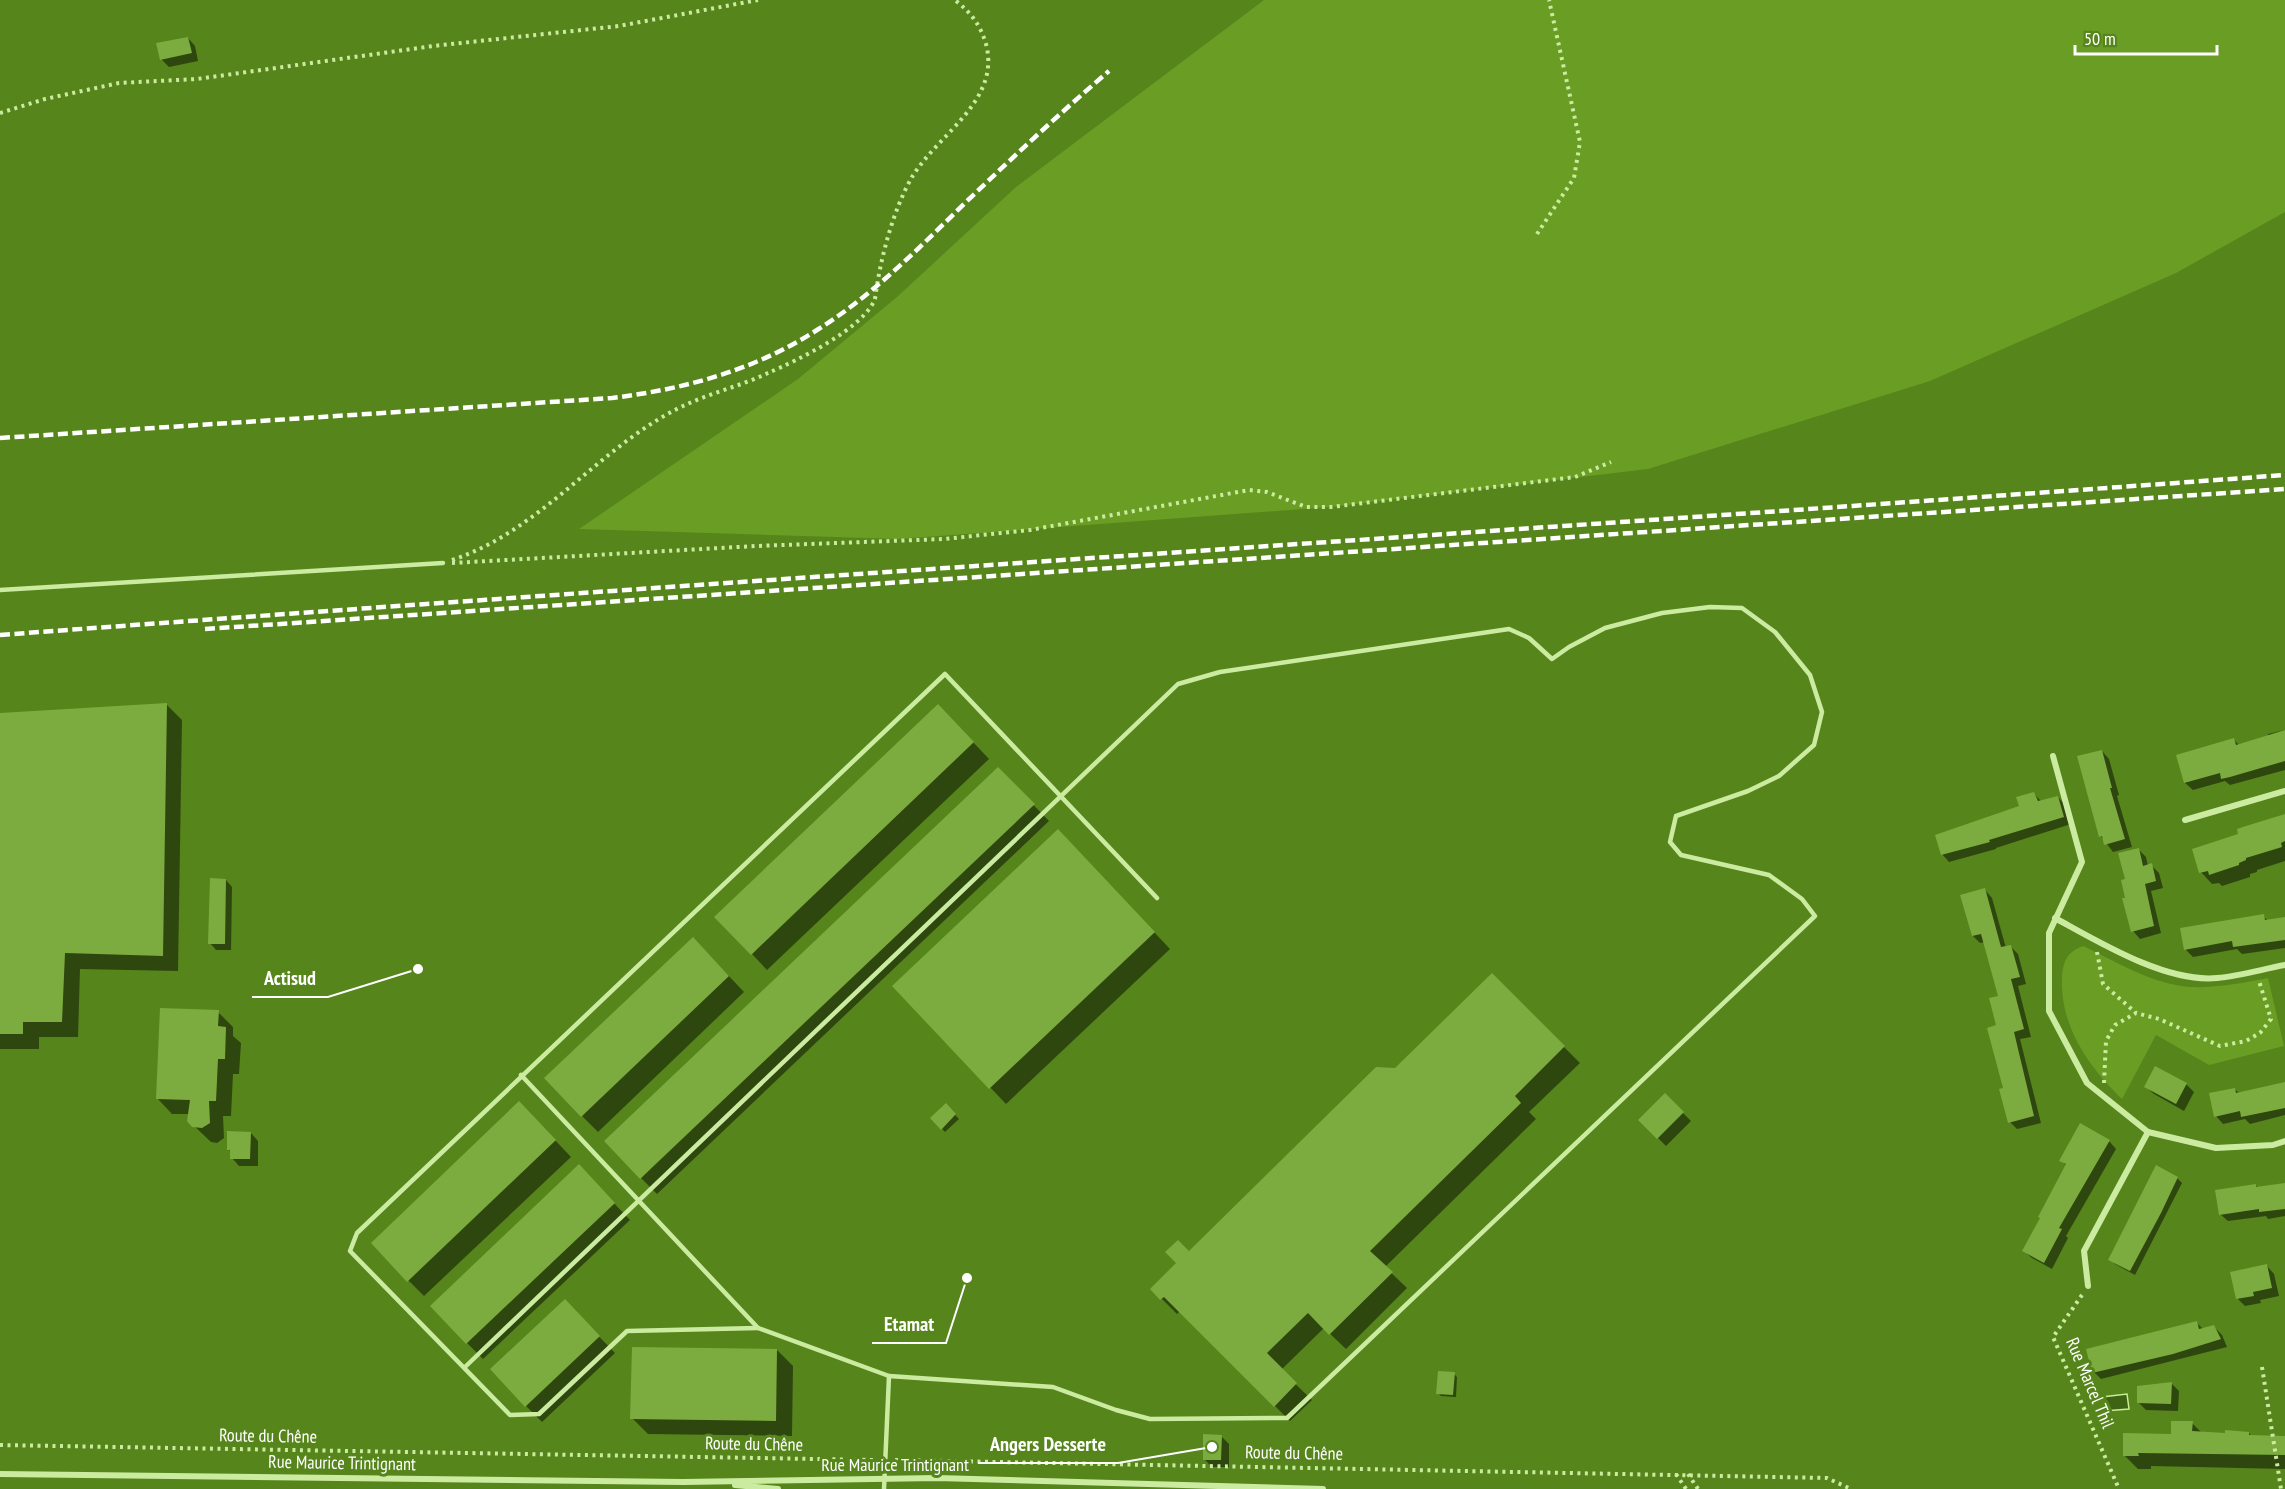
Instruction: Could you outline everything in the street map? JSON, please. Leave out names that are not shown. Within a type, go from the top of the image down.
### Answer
[{"type":"street","points":[[2053,756],[2082,862],[2049,933],[2049,1011],[2088,1083],[2148,1132],[2216,1148],[2273,1145],[2285,1142]]},
{"type":"street","points":[[2185,820],[2285,791]]},
{"type":"street","points":[[2055,918],[2156,968],[2188,977],[2216,978],[2285,964]]},
{"type":"street","points":[[2088,1287],[2084,1251],[2148,1132]]},
{"type":"street","name":"Rue Maurice Trintignant","points":[[0,1474],[683,1482],[937,1478],[1323,1489]]},
{"type":"street","name":"Rue Maurice Trintignant","points":[[683,1482],[778,1489]]},
{"type":"lane","points":[[0,590],[443,563]]},
{"type":"lane","points":[[465,1367],[638,1201],[1062,795],[1178,684],[1220,672],[1509,629],[1529,638],[1552,659],[1605,628],[1662,613],[1710,607],[1742,608],[1775,632],[1809,675],[1822,712],[1814,745],[1779,776],[1748,791],[1676,816],[1670,842],[1681,855],[1769,875],[1802,899],[1815,916],[1287,1418],[1150,1419],[1116,1410],[1053,1387],[889,1376],[758,1328],[627,1330],[539,1414],[510,1415],[350,1251],[357,1233],[945,674],[1062,795],[1157,898]]},
{"type":"lane","points":[[521,1075],[758,1328]]},
{"type":"lane","points":[[884,1489],[889,1376]]},
{"type":"path","points":[[0,112],[45,99],[118,83],[197,78],[433,46],[619,26],[758,0]]},
{"type":"path","points":[[443,563],[492,544],[540,511],[660,418],[684,405],[768,374],[827,343],[863,318],[871,308],[901,196],[914,174],[970,109],[982,90],[987,73],[989,55],[983,35],[974,16],[955,0]]},
{"type":"path","points":[[1537,234],[1574,178],[1580,142],[1549,0]]},
{"type":"path","points":[[443,563],[756,546],[944,539],[1030,530],[1249,490],[1267,492],[1306,507],[1331,507],[1575,477],[1611,462]]},
{"type":"path","points":[[2096,940],[2097,964],[2103,984],[2136,1014],[2159,1019],[2220,1046],[2246,1041],[2260,1033],[2271,1019],[2256,971]]},
{"type":"path","points":[[2103,1095],[2106,1041],[2115,1025],[2136,1014]]},
{"type":"path","name":"Rue Marcel Thil","points":[[2088,1287],[2053,1337],[2119,1489]]},
{"type":"path","points":[[2262,1367],[2282,1489]]},
{"type":"path","name":"Route du Chêne","points":[[0,1445],[1676,1473],[1827,1478],[1851,1489]]},
{"type":"path","points":[[1676,1473],[1686,1489]]},
{"type":"path","points":[[1687,1474],[1698,1489]]},
{"type":"shaded area","points":[[1264,0],[2285,0],[2285,212],[2176,273],[1930,381],[1648,469],[1331,507],[898,539],[579,529],[798,379],[897,297],[1016,187]]},
{"type":"shaded area","points":[[2083,946],[2148,977],[2176,985],[2210,987],[2268,978],[2284,1046],[2209,1065],[2156,1035],[2122,1099],[2098,1073],[2078,1044],[2066,1013],[2063,996],[2063,967],[2070,954]]},
{"type":"shaded area","points":[[2127,1394],[2129,1409],[2104,1411],[2102,1397]]},
{"type":"building","points":[[188,37],[192,53],[160,60],[156,43]]},
{"type":"building","points":[[167,703],[163,956],[65,953],[62,1022],[23,1022],[23,1034],[0,1034],[0,713]]},
{"type":"building","points":[[938,704],[974,742],[751,955],[714,917]]},
{"type":"building","points":[[2285,730],[2285,761],[2221,779],[2220,773],[2184,783],[2176,755],[2234,738],[2236,745]]},
{"type":"building","points":[[2102,750],[2125,839],[2104,845],[2102,836],[2099,837],[2077,756]]},
{"type":"building","points":[[998,767],[1035,804],[640,1179],[604,1141]]},
{"type":"building","points":[[2034,792],[2038,801],[2058,796],[2064,817],[1989,840],[1990,842],[1941,855],[1935,835],[2019,806],[2016,797]]},
{"type":"building","points":[[2285,814],[2285,841],[2281,843],[2282,847],[2246,858],[2239,865],[2209,875],[2208,871],[2199,873],[2192,849],[2238,834],[2237,829]]},
{"type":"building","points":[[1058,829],[1155,932],[989,1089],[892,986]]},
{"type":"building","points":[[2139,848],[2143,866],[2152,863],[2156,881],[2145,884],[2154,926],[2131,932],[2122,898],[2125,898],[2121,880],[2125,879],[2118,853]]},
{"type":"building","points":[[210,878],[226,879],[225,944],[208,944]]},
{"type":"building","points":[[1985,888],[2001,947],[2011,945],[2020,977],[2011,979],[2024,1029],[2014,1032],[2034,1116],[2008,1123],[1999,1089],[2003,1088],[1987,1028],[1996,1025],[1989,998],[1998,996],[1981,934],[1972,936],[1960,895]]},
{"type":"building","points":[[2264,914],[2265,920],[2285,917],[2285,940],[2233,947],[2232,941],[2184,950],[2180,928]]},
{"type":"building","points":[[693,937],[729,976],[581,1117],[544,1078]]},
{"type":"building","points":[[1492,973],[1565,1046],[1515,1096],[1521,1103],[1370,1251],[1393,1272],[1329,1335],[1308,1313],[1267,1353],[1297,1383],[1274,1407],[1164,1297],[1160,1300],[1150,1289],[1176,1263],[1165,1252],[1178,1240],[1189,1251],[1376,1067],[1395,1068]]},
{"type":"building","points":[[160,1008],[219,1010],[218,1026],[226,1027],[225,1059],[218,1059],[216,1101],[209,1101],[210,1123],[202,1128],[192,1127],[187,1121],[190,1100],[156,1099]]},
{"type":"building","points":[[2155,1066],[2187,1083],[2176,1104],[2144,1087]]},
{"type":"building","points":[[2285,1082],[2285,1108],[2241,1117],[2240,1111],[2214,1117],[2209,1093],[2235,1088],[2236,1093]]},
{"type":"building","points":[[1665,1093],[1684,1112],[1657,1139],[1638,1120]]},
{"type":"building","points":[[519,1101],[556,1140],[407,1282],[371,1243]]},
{"type":"building","points":[[946,1103],[956,1114],[941,1130],[930,1118]]},
{"type":"building","points":[[2080,1123],[2110,1140],[2059,1228],[2062,1229],[2044,1263],[2022,1251],[2066,1164],[2059,1161]]},
{"type":"building","points":[[227,1131],[251,1132],[250,1159],[230,1159],[230,1150],[227,1150]]},
{"type":"building","points":[[579,1164],[615,1203],[466,1344],[430,1306]]},
{"type":"building","points":[[2156,1165],[2178,1177],[2130,1271],[2108,1260]]},
{"type":"building","points":[[2285,1183],[2285,1209],[2259,1212],[2259,1209],[2219,1215],[2215,1190],[2256,1184],[2256,1187]]},
{"type":"building","points":[[2267,1264],[2272,1288],[2253,1292],[2254,1296],[2236,1299],[2230,1272]]},
{"type":"building","points":[[565,1299],[600,1336],[525,1407],[490,1369]]},
{"type":"building","points":[[2197,1321],[2199,1329],[2214,1325],[2221,1339],[2173,1354],[2092,1373],[2086,1349]]},
{"type":"building","points":[[632,1347],[777,1349],[776,1421],[630,1419]]},
{"type":"building","points":[[1438,1371],[1455,1372],[1453,1395],[1436,1394]]},
{"type":"building","points":[[2172,1382],[2171,1404],[2137,1403],[2137,1386]]},
{"type":"building","points":[[2171,1421],[2193,1421],[2192,1431],[2225,1433],[2225,1430],[2249,1432],[2249,1435],[2285,1436],[2285,1455],[2138,1453],[2139,1456],[2123,1456],[2123,1433],[2171,1434]]},
{"type":"building","points":[[1203,1434],[1222,1435],[1221,1460],[1203,1460]]},
{"type":"railway","points":[[0,438],[612,398],[666,389],[719,376],[793,344],[857,302],[894,271],[1018,153],[1109,71]]},
{"type":"railway","points":[[0,635],[2285,475]]},
{"type":"railway","points":[[205,629],[2285,489]]},
{"type":"place","name":"Actisud","points":[[418,969]]},
{"type":"place","name":"Etamat","points":[[967,1278]]},
{"type":"place","name":"Angers Desserte","points":[[1212,1447]]}]
